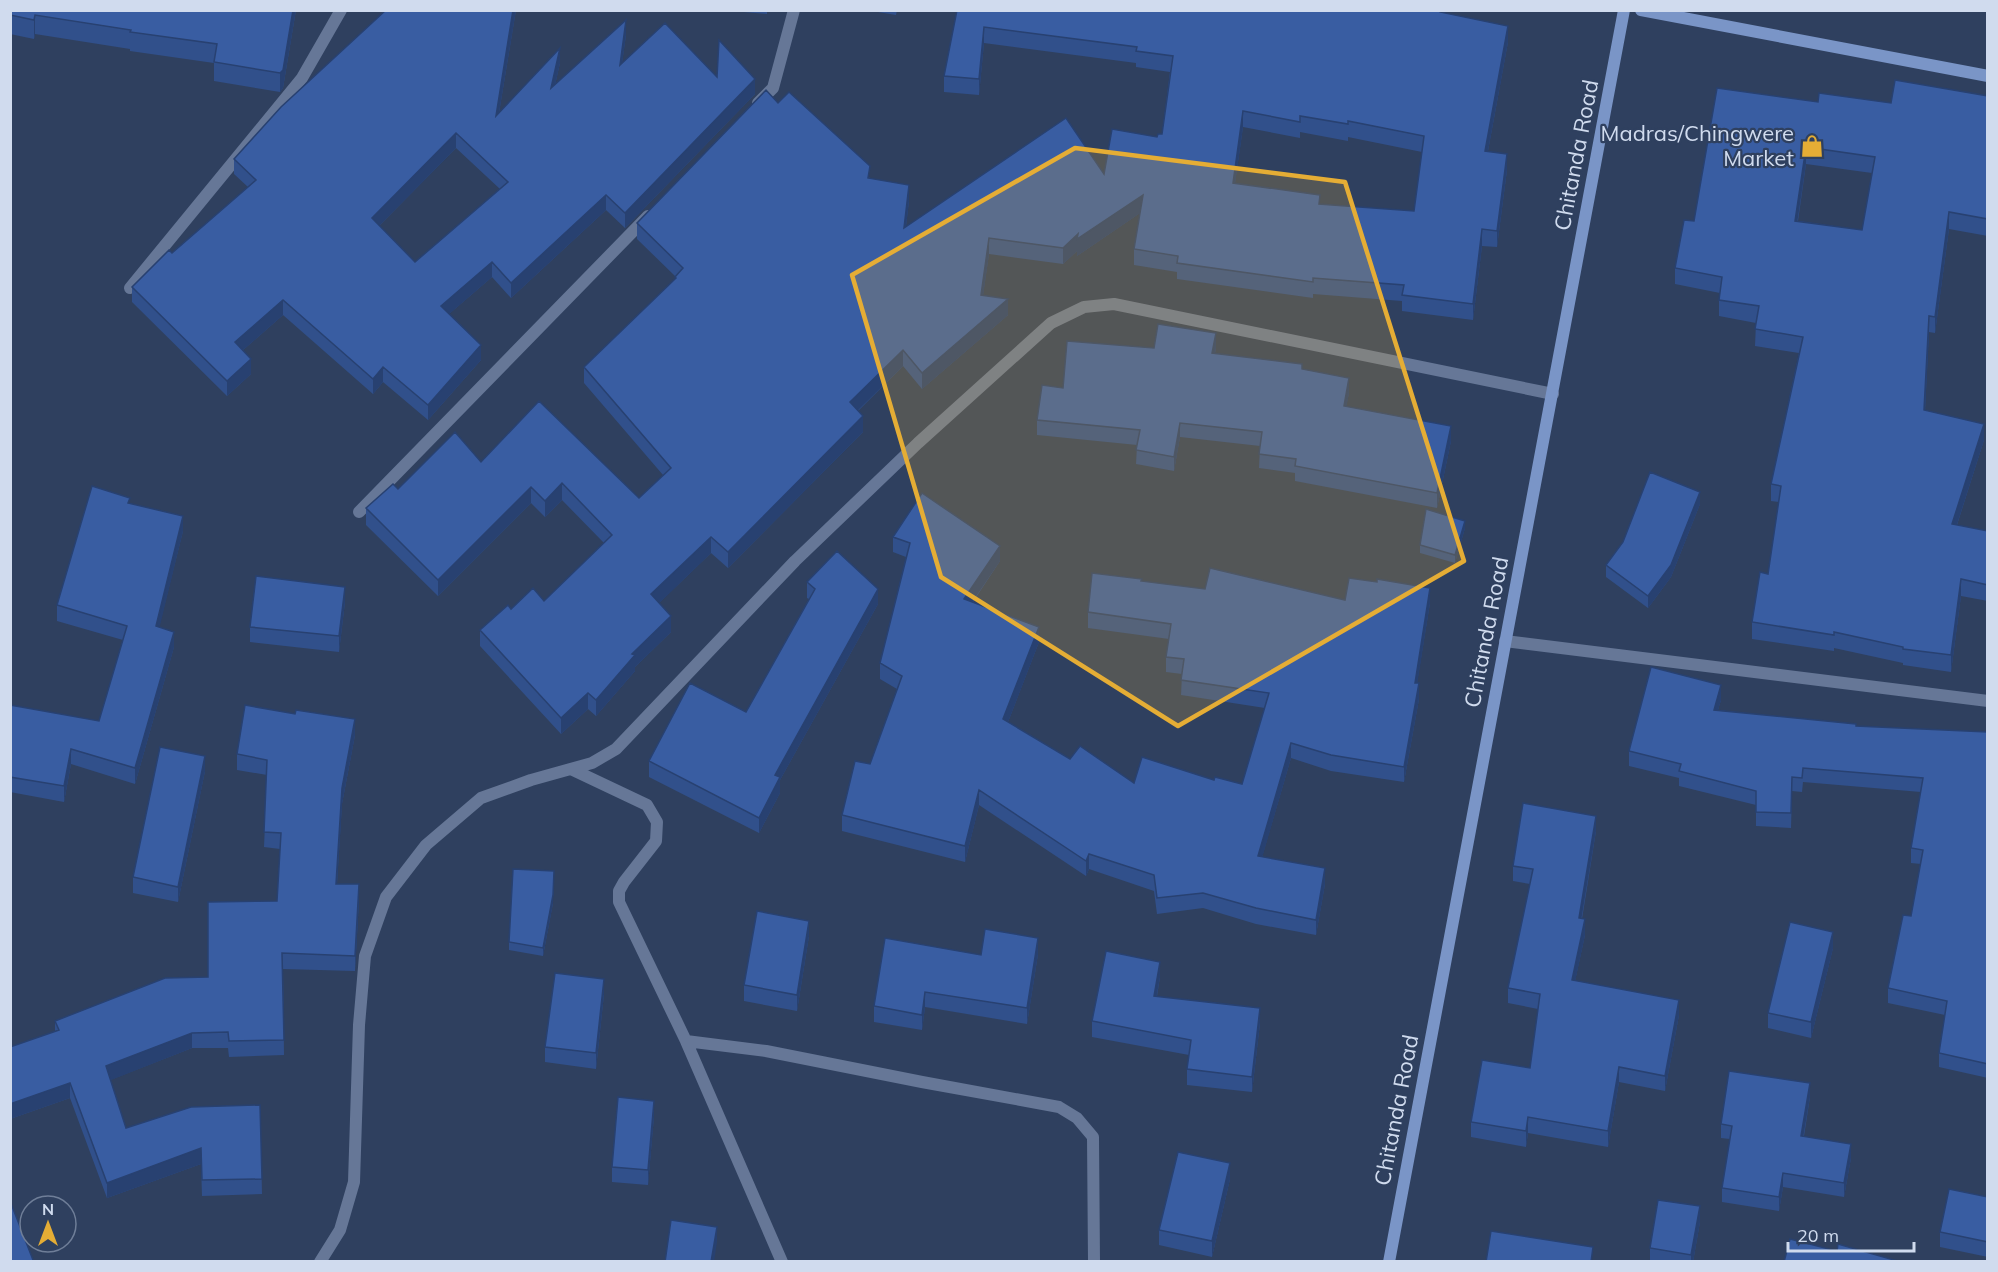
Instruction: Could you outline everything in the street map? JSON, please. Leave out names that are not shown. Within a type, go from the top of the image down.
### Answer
[{"type":"street","points":[[130,288],[302,78],[341,10]]},
{"type":"street","points":[[748,113],[773,88],[794,10]]},
{"type":"street","name":"Chitanda Road","points":[[1389,1262],[1624,10]]},
{"type":"street","points":[[1641,10],[1988,76]]},
{"type":"street","points":[[359,512],[657,206]]},
{"type":"street","points":[[320,1262],[340,1230],[354,1182],[359,1024],[365,956],[386,897],[426,844],[481,798],[531,780],[592,763],[616,749],[795,561],[909,451],[1051,323],[1084,307],[1114,304],[1553,394]]},
{"type":"street","points":[[1505,641],[1988,701]]},
{"type":"street","points":[[571,769],[647,806],[657,822],[656,841],[618,891],[618,902],[686,1041],[782,1262]]},
{"type":"street","points":[[686,1041],[766,1051],[1059,1107],[1077,1118],[1093,1137],[1094,1262]]},
{"type":"highlighted area","points":[[1075,148],[1345,182],[1464,561],[1178,726],[941,577],[852,275]]},
{"type":"building","points":[[10,10],[293,10],[283,70],[280,73],[214,62],[217,44],[130,32],[131,30],[35,15],[34,20],[10,15]]},
{"type":"building","points":[[386,10],[513,10],[496,116],[560,48],[551,88],[626,20],[620,65],[665,23],[717,77],[719,40],[755,79],[625,213],[606,195],[511,283],[492,262],[441,306],[481,345],[428,405],[383,367],[373,379],[283,300],[235,342],[251,359],[227,381],[132,287],[169,250],[172,253],[256,180],[234,159],[281,107]],"holes":[[[456,133],[508,182],[415,262],[372,218]]]},
{"type":"building","points":[[957,10],[1440,10],[1440,12],[1508,26],[1485,151],[1507,154],[1497,231],[1482,229],[1473,304],[1402,295],[1404,285],[1313,278],[1313,282],[1177,263],[1178,256],[1134,249],[1143,195],[1077,239],[1078,234],[1063,248],[989,238],[981,295],[1008,299],[922,373],[903,350],[850,402],[863,416],[728,552],[711,537],[651,594],[671,616],[632,654],[635,655],[596,700],[588,693],[561,718],[480,630],[508,605],[511,609],[533,588],[544,601],[612,535],[562,483],[545,501],[531,487],[438,580],[366,508],[393,484],[398,489],[455,432],[481,462],[539,401],[639,498],[671,468],[584,367],[676,278],[683,268],[637,223],[766,90],[778,103],[789,92],[870,166],[868,178],[909,185],[904,228],[1066,118],[1104,174],[1112,129],[1157,137],[1158,134],[1162,134],[1173,56],[1136,51],[1137,47],[984,27],[979,79],[944,76]],"holes":[[[1243,111],[1300,122],[1300,116],[1348,124],[1348,121],[1424,136],[1414,211],[1319,204],[1320,195],[1233,183]]]},
{"type":"building","points":[[1895,80],[1988,96],[1988,219],[1949,212],[1935,317],[1929,316],[1924,410],[1984,424],[1952,524],[1988,531],[1988,585],[1961,579],[1951,655],[1903,649],[1903,647],[1834,632],[1834,635],[1752,622],[1760,572],[1768,574],[1781,486],[1771,484],[1803,337],[1755,329],[1759,306],[1719,300],[1722,277],[1675,268],[1684,220],[1694,221],[1717,88],[1818,102],[1819,93],[1891,103]],"holes":[[[1806,147],[1875,157],[1862,230],[1795,221]]]},
{"type":"building","points":[[1158,324],[1216,333],[1212,353],[1302,364],[1302,369],[1349,378],[1344,406],[1451,426],[1437,493],[1295,466],[1296,459],[1259,454],[1262,432],[1180,423],[1174,457],[1136,450],[1140,430],[1037,420],[1042,385],[1063,388],[1067,341],[1154,348]]},
{"type":"building","points":[[1650,472],[1700,492],[1671,565],[1648,596],[1606,565],[1623,542]]},
{"type":"building","points":[[92,486],[130,498],[128,503],[183,516],[156,626],[174,632],[135,768],[71,749],[64,786],[10,777],[10,705],[99,721],[127,626],[57,605]]},
{"type":"building","points":[[922,493],[1000,546],[964,599],[1039,627],[1003,719],[1070,759],[1080,746],[1134,783],[1142,757],[1214,780],[1215,777],[1242,784],[1269,693],[1181,680],[1184,659],[1166,657],[1171,624],[1088,612],[1092,573],[1205,589],[1210,568],[1345,600],[1349,578],[1377,582],[1377,579],[1430,588],[1415,683],[1419,683],[1404,767],[1331,755],[1291,743],[1258,856],[1325,868],[1316,920],[1256,908],[1203,893],[1157,898],[1154,875],[1089,854],[1086,861],[979,790],[965,846],[842,815],[855,761],[870,764],[902,676],[880,663],[910,543],[893,537]]},
{"type":"building","points":[[1426,509],[1465,521],[1455,555],[1420,545]]},
{"type":"building","points":[[837,551],[878,589],[775,775],[780,777],[759,818],[649,761],[690,683],[746,712],[815,589],[807,582]]},
{"type":"building","points":[[256,576],[345,587],[339,636],[250,627]]},
{"type":"building","points":[[1651,667],[1721,685],[1714,710],[1856,724],[1856,726],[1988,732],[1988,1064],[1939,1053],[1947,1001],[1888,988],[1903,915],[1911,916],[1923,850],[1911,848],[1923,778],[1803,768],[1802,778],[1792,777],[1791,813],[1756,812],[1756,791],[1679,771],[1681,764],[1629,751]]},
{"type":"building","points":[[245,705],[295,714],[296,710],[355,719],[342,788],[336,884],[359,884],[355,956],[282,953],[284,1040],[229,1041],[228,1032],[192,1033],[106,1066],[126,1128],[191,1107],[260,1105],[262,1179],[202,1180],[201,1148],[107,1183],[70,1083],[10,1104],[10,1047],[59,1030],[55,1021],[165,978],[208,977],[208,902],[277,901],[281,833],[264,832],[267,760],[237,754]]},
{"type":"building","points":[[160,747],[205,756],[178,887],[133,877]]},
{"type":"building","points":[[1523,803],[1596,816],[1579,918],[1585,919],[1572,980],[1679,1000],[1665,1076],[1619,1067],[1608,1131],[1528,1117],[1526,1131],[1471,1122],[1482,1060],[1530,1068],[1540,994],[1508,988],[1533,869],[1513,866]]},
{"type":"building","points":[[513,869],[554,871],[553,895],[543,948],[509,942]]},
{"type":"building","points":[[757,911],[809,921],[797,995],[744,985]]},
{"type":"building","points":[[1790,922],[1833,932],[1811,1022],[1768,1013]]},
{"type":"building","points":[[985,929],[1038,938],[1027,1008],[925,992],[922,1015],[874,1006],[885,938],[981,955]]},
{"type":"building","points":[[1106,951],[1160,962],[1154,996],[1260,1008],[1252,1077],[1187,1069],[1191,1040],[1092,1021]]},
{"type":"building","points":[[555,973],[604,979],[596,1053],[545,1047]]},
{"type":"building","points":[[1729,1071],[1810,1083],[1801,1136],[1851,1144],[1844,1183],[1783,1173],[1779,1197],[1722,1188],[1732,1126],[1721,1124]]},
{"type":"building","points":[[618,1097],[654,1101],[648,1170],[612,1167]]},
{"type":"building","points":[[1178,1152],[1230,1163],[1212,1241],[1159,1230]]},
{"type":"building","points":[[1949,1189],[1988,1197],[1988,1242],[1940,1232]]},
{"type":"building","points":[[1658,1200],[1700,1206],[1691,1255],[1650,1248]]},
{"type":"building","points":[[10,1201],[18,1222],[18,1254],[31,1254],[33,1260],[10,1262]]},
{"type":"building","points":[[671,1220],[717,1227],[711,1262],[665,1262]]},
{"type":"building","points":[[1491,1231],[1593,1247],[1591,1262],[1486,1262]]},
{"type":"building","points":[[1790,1239],[1837,1251],[1838,1244],[1901,1262],[1784,1262]]},
{"type":"place","name":"Madras/Chingwere Market","points":[[1812,146]]}]
